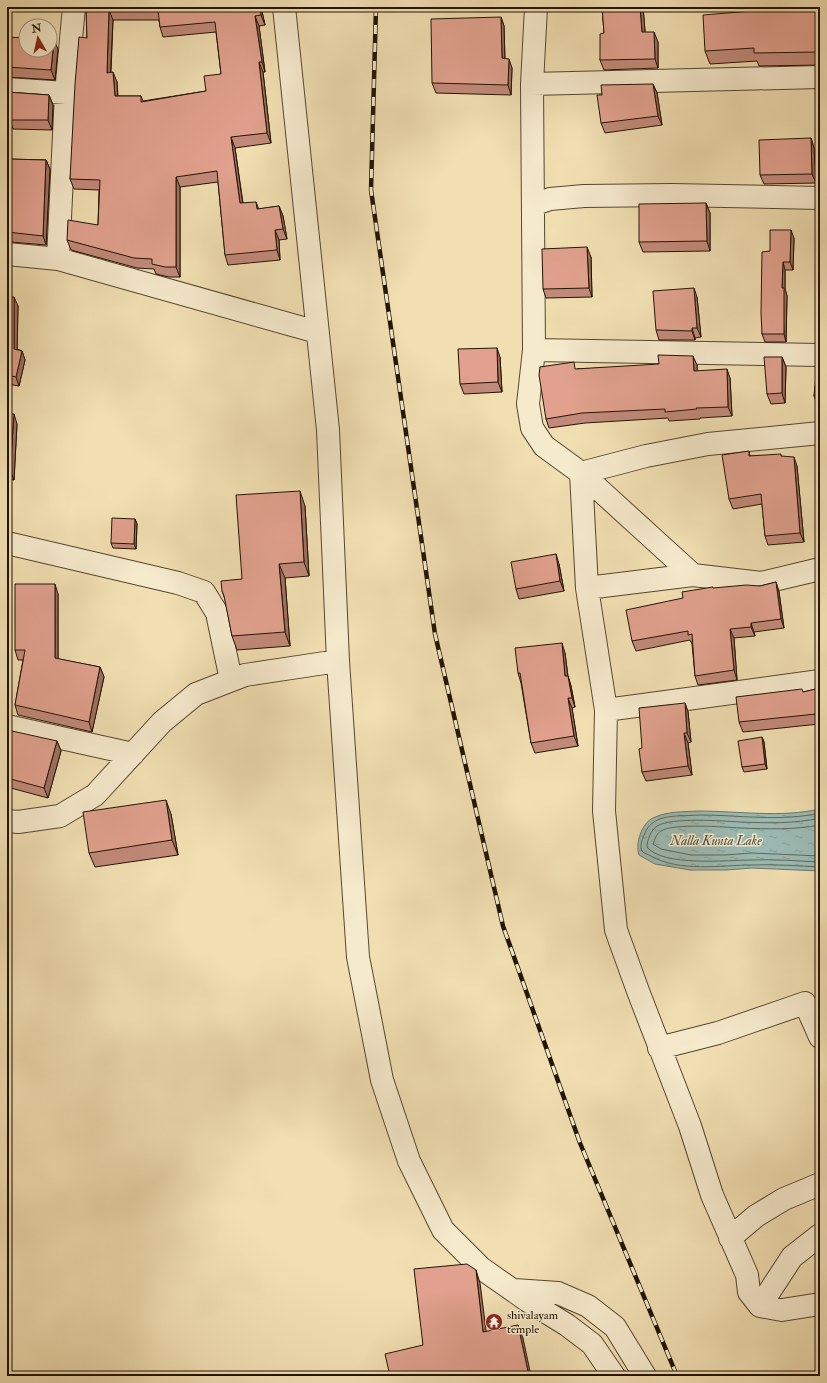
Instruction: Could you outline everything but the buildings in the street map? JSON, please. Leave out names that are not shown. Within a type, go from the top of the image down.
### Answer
[{"type":"street","points":[[58,259],[66,93],[74,7]]},
{"type":"street","points":[[284,7],[328,430],[338,661],[358,957],[382,1080],[409,1160],[443,1230],[481,1268],[528,1301],[567,1325],[592,1344],[614,1376]]},
{"type":"street","points":[[536,7],[532,84],[534,350],[528,404],[532,428],[544,446],[582,473],[693,574]]},
{"type":"street","points":[[532,84],[820,77]]},
{"type":"street","points":[[7,89],[66,93]]},
{"type":"street","points":[[533,205],[550,200],[599,196],[672,195],[820,198]]},
{"type":"street","points":[[7,254],[58,259],[317,332]]},
{"type":"street","points":[[534,350],[820,355]]},
{"type":"street","points":[[582,473],[646,456],[708,444],[820,433]]},
{"type":"street","points":[[582,473],[587,588],[606,710],[604,811],[616,930],[659,1048],[690,1126],[712,1195],[747,1274],[749,1292],[760,1306],[782,1310],[820,1304]]},
{"type":"street","points":[[7,543],[178,583],[204,592],[217,613],[232,680]]},
{"type":"street","points":[[587,588],[693,574],[761,583],[820,569]]},
{"type":"street","points":[[7,821],[18,822],[60,816],[95,795],[162,722],[196,694],[245,675],[338,661]]},
{"type":"street","points":[[606,710],[820,681]]},
{"type":"street","points":[[7,726],[133,754]]},
{"type":"street","points":[[659,1048],[718,1033],[805,1003],[820,1037]]},
{"type":"street","points":[[730,1238],[756,1216],[784,1199],[820,1184]]},
{"type":"street","points":[[760,1306],[792,1257],[820,1235]]},
{"type":"street","points":[[513,1290],[558,1293],[588,1306],[615,1327],[646,1376]]},
{"type":"water","name":"Nalla Kunta Lake","points":[[820,809],[820,871],[752,868],[690,870],[655,864],[639,855],[638,845],[640,834],[646,824],[653,818],[664,814],[676,812],[713,811],[775,814],[805,812]]},
{"type":"railway","points":[[376,7],[371,190],[435,634],[503,926],[580,1143],[677,1376]]},
{"type":"place","name":"shivalayam temple","points":[[494,1322]]}]
